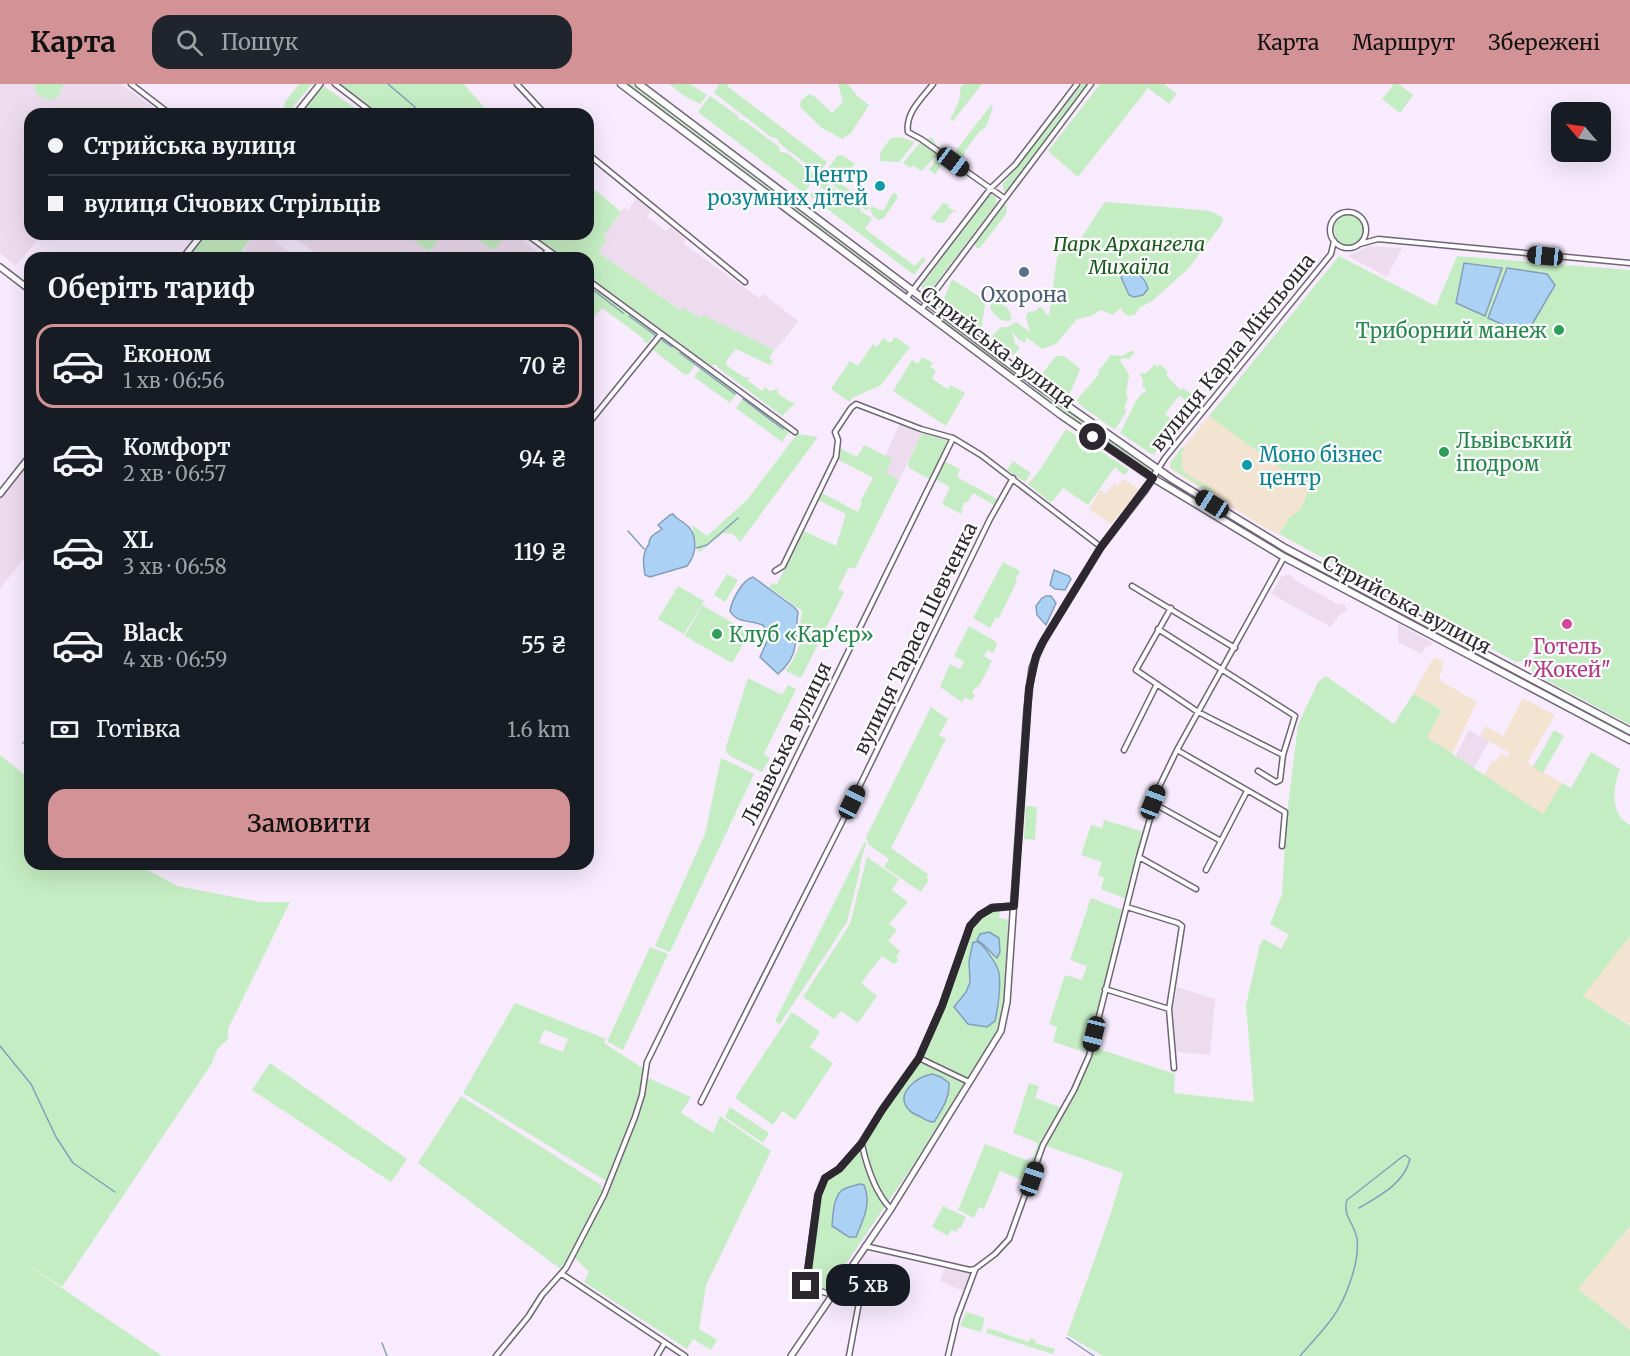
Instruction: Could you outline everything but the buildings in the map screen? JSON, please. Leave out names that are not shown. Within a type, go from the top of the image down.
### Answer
[{"type":"main road","name":"Стрийська вулиця","points":[[621,84],[1061,415],[1153,478],[1284,557],[1630,740]]},
{"type":"main road","name":"Стрийська вулиця","points":[[639,84],[1032,381],[1158,469],[1285,548],[1630,731]]},
{"type":"main road","points":[[890,287],[897,279]]},
{"type":"main road","points":[[930,317],[931,312],[936,308]]},
{"type":"main road","points":[[1026,389],[1032,381]]},
{"type":"street","points":[[131,84],[162,108]]},
{"type":"street","points":[[301,108],[320,84]]},
{"type":"street","points":[[335,84],[366,108]]},
{"type":"street","points":[[517,84],[539,108]]},
{"type":"street","points":[[933,84],[909,116],[908,132],[1004,198]]},
{"type":"street","points":[[906,299],[991,188],[1015,165],[1077,84]]},
{"type":"street","points":[[921,310],[1091,84]]},
{"type":"street","points":[[594,159],[746,282]]},
{"type":"street","name":"вулиця Карла Мікльоша","points":[[1346,248],[1334,242],[1330,233],[1330,225],[1334,218],[1343,212],[1354,212],[1361,216],[1367,230],[1378,239]]},
{"type":"street","points":[[1360,244],[1367,230]]},
{"type":"street","name":"вулиця Карла Мікльоша","points":[[1330,254],[1378,239],[1630,263]]},
{"type":"street","points":[[188,252],[197,240]]},
{"type":"street","points":[[534,240],[551,252]]},
{"type":"street","name":"вулиця Карла Мікльоша","points":[[1158,469],[1330,254],[1334,242]]},
{"type":"street","points":[[0,267],[24,285]]},
{"type":"street","points":[[594,284],[795,432]]},
{"type":"street","points":[[594,416],[660,334]]},
{"type":"street","points":[[775,571],[783,566],[803,529],[836,457],[838,440],[835,432],[852,406],[860,405],[921,429],[953,438],[1013,478],[1101,547]]},
{"type":"street","name":"Львівська вулиця","points":[[495,1356],[528,1317],[542,1295],[562,1274],[604,1194],[642,1095],[647,1062],[953,438]]},
{"type":"street","points":[[0,494],[24,464]]},
{"type":"street","points":[[791,1356],[891,1209],[996,1042],[1004,1022],[1032,668],[1044,640],[1101,547],[1158,469]]},
{"type":"street","name":"вулиця Тараса Шевченка","points":[[701,1102],[842,822],[990,519],[1013,478]]},
{"type":"street","points":[[948,1356],[959,1312],[975,1269],[1000,1250],[1009,1239],[1043,1145],[1074,1090],[1089,1056],[1153,802],[1177,750],[1284,557]]},
{"type":"street","points":[[1132,586],[1235,648]]},
{"type":"street","points":[[1171,608],[1136,670],[1198,712],[1284,755]]},
{"type":"street","points":[[1158,629],[1295,716],[1279,782],[1258,771]]},
{"type":"street","points":[[1124,750],[1157,684]]},
{"type":"street","points":[[1177,750],[1285,812],[1282,846]]},
{"type":"street","points":[[1206,870],[1247,791]]},
{"type":"street","points":[[1153,802],[1221,841]]},
{"type":"street","points":[[1138,857],[1196,888]]},
{"type":"street","points":[[832,1295],[806,1286],[818,1195],[825,1178],[839,1169],[861,1144],[919,1058],[942,1006],[970,926],[980,915],[992,908],[1014,906]]},
{"type":"street","points":[[1126,907],[1182,926],[1169,1009],[1174,1068]]},
{"type":"street","points":[[1105,989],[1169,1009]]},
{"type":"street","points":[[919,1058],[970,1082]]},
{"type":"street","points":[[861,1144],[882,1200],[891,1209]]},
{"type":"street","points":[[865,1246],[960,1269],[975,1269]]},
{"type":"street","points":[[848,1271],[884,1291]]},
{"type":"street","points":[[562,1274],[685,1356]]},
{"type":"street","points":[[849,1356],[864,1281]]},
{"type":"street","points":[[657,1356],[664,1344]]},
{"type":"shaded area","points":[[0,84],[121,84],[154,108],[24,108],[24,240],[37,240],[27,252],[24,252],[24,256],[16,266],[0,253]]},
{"type":"shaded area","points":[[638,197],[652,209],[647,217],[666,231],[670,227],[686,239],[684,244],[759,298],[763,294],[798,321],[774,350],[703,315],[700,318],[684,309],[681,311],[598,252],[607,240],[603,237],[621,212],[624,208],[628,210]]},
{"type":"shaded area","points":[[250,240],[274,240],[289,252],[244,252]]},
{"type":"shaded area","points":[[298,240],[414,240],[429,252],[314,252]]},
{"type":"shaded area","points":[[438,240],[479,240],[493,251],[502,240],[523,240],[537,252],[429,252]]},
{"type":"shaded area","points":[[1369,246],[1402,248],[1387,277],[1348,256]]},
{"type":"shaded area","points":[[1209,416],[1309,489],[1301,509],[1289,518],[1279,534],[1170,469],[1170,463]]},
{"type":"shaded area","points":[[900,424],[922,433],[899,480],[885,473],[892,460],[885,456]]},
{"type":"shaded area","points":[[24,467],[24,558],[0,589],[0,498]]},
{"type":"shaded area","points":[[1123,479],[1140,490],[1111,524],[1089,509],[1100,490],[1106,494],[1114,483],[1119,486]]},
{"type":"shaded area","points":[[1289,574],[1298,582],[1337,604],[1344,605],[1348,610],[1340,614],[1331,627],[1271,594],[1281,577]]},
{"type":"shaded area","points":[[1398,624],[1433,643],[1431,646],[1426,646],[1422,654],[1398,642]]},
{"type":"shaded area","points":[[1434,657],[1444,662],[1439,680],[1477,702],[1452,755],[1426,737],[1442,710],[1413,694]]},
{"type":"shaded area","points":[[1523,698],[1553,714],[1554,717],[1527,763],[1562,783],[1544,815],[1484,776],[1493,760],[1496,762],[1501,753],[1508,757],[1510,753],[1480,736],[1486,726],[1503,736]]},
{"type":"shaded area","points":[[1469,730],[1489,741],[1473,769],[1455,757]]},
{"type":"shaded area","points":[[1630,936],[1630,1025],[1583,996]]},
{"type":"shaded area","points":[[1177,987],[1215,999],[1210,1055],[1176,1052],[1173,1011]]},
{"type":"shaded area","points":[[1630,1226],[1630,1330],[1578,1289]]},
{"type":"shaded area","points":[[945,1267],[971,1274],[965,1292],[940,1281]]},
{"type":"green space","points":[[34,84],[64,84],[58,96],[53,100],[40,97]]},
{"type":"green space","points":[[299,84],[312,84],[292,108],[284,108],[285,102]]},
{"type":"green space","points":[[338,84],[464,84],[485,108],[368,108]]},
{"type":"green space","points":[[628,84],[632,84],[893,282],[891,283]]},
{"type":"green space","points":[[669,84],[690,84],[707,95],[700,104]]},
{"type":"green space","points":[[719,84],[729,84],[727,86],[827,162],[819,174],[779,143],[778,139],[771,137],[714,93]]},
{"type":"green space","points":[[838,84],[848,84],[857,96],[869,105],[851,133],[842,139],[822,128],[800,107],[801,101],[809,94],[832,113],[843,102]]},
{"type":"green space","points":[[982,84],[953,121],[950,120],[959,101],[961,86]]},
{"type":"green space","points":[[1082,84],[1089,84],[1006,192],[1004,191],[1002,185]]},
{"type":"green space","points":[[1100,84],[1164,84],[1177,94],[1169,104],[1148,88],[1078,177],[1048,151]]},
{"type":"green space","points":[[1394,84],[1399,84],[1413,95],[1400,113],[1382,99]]},
{"type":"green space","points":[[324,86],[355,108],[305,108]]},
{"type":"green space","points":[[710,96],[737,115],[740,121],[743,120],[779,147],[780,152],[787,153],[816,176],[804,193],[698,112]]},
{"type":"green space","points":[[992,104],[986,127],[979,132],[965,151],[963,162],[957,161],[955,153],[957,149]]},
{"type":"green space","points":[[900,137],[915,142],[899,162],[879,161],[881,151],[891,138]]},
{"type":"green space","points":[[933,138],[937,147],[943,147],[941,152],[947,159],[935,174],[929,170],[938,157],[934,158],[922,171],[913,166],[910,168],[903,163],[922,140]]},
{"type":"green space","points":[[842,155],[855,164],[849,172],[844,169],[836,180],[870,205],[867,211],[822,177],[837,156]]},
{"type":"green space","points":[[822,180],[872,218],[865,229],[915,266],[923,257],[926,259],[914,275],[809,195],[811,192],[822,199],[827,192],[818,185]]},
{"type":"green space","points":[[594,189],[621,212],[603,237],[607,240],[598,252],[681,311],[683,308],[700,318],[703,315],[774,350],[769,358],[773,361],[770,365],[736,349],[727,360],[726,365],[744,377],[749,377],[747,380],[762,391],[765,387],[769,391],[778,389],[777,393],[792,403],[795,401],[794,404],[782,416],[715,364],[711,366],[594,280],[594,252],[556,252],[538,240],[594,240]]},
{"type":"green space","points":[[895,193],[898,197],[884,218],[879,220],[873,216],[870,209],[872,206],[884,210],[892,194]]},
{"type":"green space","points":[[995,196],[997,203],[930,291],[922,292],[922,285],[987,197]]},
{"type":"green space","points":[[943,203],[948,204],[949,208],[957,212],[952,212],[944,223],[938,223],[931,218]]},
{"type":"green space","name":"Парк Архангела Михаїла","points":[[1104,203],[1211,211],[1223,218],[1221,225],[1188,269],[1152,301],[1139,308],[1135,315],[1128,316],[1121,307],[1113,315],[1101,310],[1091,316],[1077,319],[1056,344],[1042,349],[1026,337],[1026,343],[1019,340],[1012,332],[1015,344],[1020,347],[1012,355],[992,341],[990,338],[1001,327],[1008,327],[1016,322],[1030,332],[1026,317],[1028,312],[1040,307],[1049,316],[1057,257],[1072,244],[1076,246]]},
{"type":"green space","points":[[1005,204],[1006,214],[980,248],[976,248],[975,244]]},
{"type":"green space","points":[[1349,215],[1360,219],[1364,230],[1360,241],[1349,245],[1338,241],[1334,230],[1338,219]]},
{"type":"green space","points":[[200,240],[249,240],[242,252],[191,252]]},
{"type":"green space","points":[[414,240],[438,240],[429,252]]},
{"type":"green space","points":[[479,240],[502,240],[493,251]]},
{"type":"green space","name":"Львівський іподром","points":[[1339,256],[1436,306],[1457,256],[1630,270],[1630,725],[1533,673],[1530,664],[1544,638],[1539,634],[1526,660],[1516,662],[1279,534],[1289,518],[1301,509],[1309,489],[1209,416]]},
{"type":"green space","points":[[952,279],[983,299],[985,305],[981,330],[942,304]]},
{"type":"green space","points":[[594,287],[655,331],[655,337],[653,336],[648,343],[643,342],[644,339],[602,308],[594,317]]},
{"type":"green space","points":[[992,302],[1006,307],[1011,320],[1004,321],[996,316],[990,307]]},
{"type":"green space","points":[[938,315],[1024,379],[1024,380],[936,317]]},
{"type":"green space","points":[[895,337],[910,347],[881,385],[852,398],[850,402],[831,389],[850,361],[858,366],[873,344],[877,347],[883,338],[890,343]]},
{"type":"green space","points":[[663,338],[693,359],[695,365],[689,374],[685,375],[652,349],[659,339]]},
{"type":"green space","points":[[1132,350],[1134,353],[1129,359],[1120,360],[1129,375],[1126,394],[1128,398],[1124,408],[1127,410],[1115,430],[1080,405],[1077,400],[1099,374],[1098,372],[1111,355],[1122,356]]},
{"type":"green space","points":[[1056,356],[1064,356],[1080,369],[1068,398],[1042,380],[1042,374]]},
{"type":"green space","points":[[922,357],[933,363],[930,367],[936,371],[932,379],[948,389],[951,385],[965,393],[946,426],[893,391],[912,360],[918,364]]},
{"type":"green space","points":[[1155,364],[1158,367],[1160,364],[1168,372],[1166,375],[1180,390],[1183,388],[1198,399],[1194,405],[1179,396],[1165,414],[1178,425],[1153,455],[1120,433],[1136,401],[1142,393],[1145,393],[1146,388],[1142,387],[1143,380],[1140,375],[1142,372],[1145,374]]},
{"type":"green space","points":[[705,368],[736,391],[730,403],[694,377],[700,369]]},
{"type":"green space","points":[[1039,390],[1149,468],[1148,470],[1037,393]]},
{"type":"green space","points":[[744,397],[790,431],[782,442],[736,408]]},
{"type":"green space","points":[[1066,429],[1128,469],[1128,472],[1123,475],[1115,467],[1088,505],[1063,488],[1051,503],[1028,484]]},
{"type":"green space","points":[[922,433],[949,441],[929,479],[909,468],[908,463]]},
{"type":"green space","points":[[797,434],[818,437],[740,542],[733,534],[723,533],[700,552],[697,549],[692,525],[707,536],[747,500]]},
{"type":"green space","points":[[864,445],[892,459],[886,473],[899,480],[855,569],[849,567],[838,589],[844,592],[801,678],[786,671],[798,650],[805,626],[800,624],[802,611],[769,587],[772,583],[777,584],[804,531],[836,546],[846,514],[818,500],[822,493],[858,512],[862,503],[860,502],[873,478],[839,460],[840,448],[857,457]]},
{"type":"green space","points":[[1182,447],[1184,449],[1181,455],[1183,472],[1213,490],[1211,493],[1171,468],[1170,464]]},
{"type":"green space","points":[[944,461],[960,469],[957,477],[997,499],[994,505],[973,493],[968,502],[965,502],[961,514],[942,504],[950,487],[935,479]]},
{"type":"green space","points":[[1013,461],[1031,473],[1025,482],[1007,470]]},
{"type":"green space","points":[[1171,483],[1286,552],[1516,676],[1284,554],[1169,485]]},
{"type":"green space","points":[[1003,562],[1020,571],[999,618],[996,617],[990,628],[973,618]]},
{"type":"green space","points":[[727,574],[738,580],[725,602],[714,595]]},
{"type":"green space","points":[[678,586],[704,601],[684,634],[658,619]]},
{"type":"green space","name":"Клуб «Кар'єр»","points":[[702,605],[750,633],[732,663],[685,636]]},
{"type":"green space","points":[[969,626],[995,641],[997,645],[993,653],[987,650],[984,656],[992,661],[978,688],[976,686],[972,693],[975,695],[971,701],[965,697],[962,702],[940,687],[950,664],[960,669],[964,662],[954,656]]},
{"type":"green space","points":[[1326,676],[1394,724],[1413,694],[1442,710],[1427,737],[1543,814],[1562,783],[1571,788],[1591,752],[1620,769],[1614,800],[1619,814],[1630,825],[1630,936],[1583,996],[1630,1026],[1630,1226],[1578,1289],[1630,1330],[1630,1356],[1103,1356],[1067,1335],[1108,1222],[1123,1173],[1046,1146],[1079,1085],[1093,1047],[1175,1074],[1174,1093],[1254,1102],[1246,1005],[1260,944],[1264,939],[1281,949],[1289,935],[1270,924],[1282,895],[1286,822],[1298,725],[1318,682]]},
{"type":"green space","points":[[748,678],[782,695],[788,685],[796,689],[764,754],[770,758],[762,772],[730,756],[725,750]]},
{"type":"green space","points":[[1527,681],[1630,734],[1630,737],[1528,683]]},
{"type":"green space","points":[[931,707],[948,719],[939,735],[946,739],[891,848],[928,874],[926,877],[929,879],[921,892],[884,867],[889,859],[869,845],[866,837]]},
{"type":"green space","points":[[1554,730],[1564,736],[1543,773],[1533,767]]},
{"type":"green space","points":[[0,755],[24,774],[24,870],[148,870],[177,886],[260,902],[290,902],[228,1029],[228,1039],[218,1048],[212,1063],[62,1287],[10,1253],[162,1356],[0,1356]]},
{"type":"green space","points":[[721,758],[754,774],[670,952],[655,946],[705,834]]},
{"type":"green space","points":[[1026,806],[1037,807],[1035,840],[1024,839]]},
{"type":"green space","points":[[1104,820],[1144,832],[1126,899],[1101,889],[1104,878],[1098,875],[1102,862],[1081,855],[1091,825],[1102,828]]},
{"type":"green space","points":[[865,841],[847,922],[780,1024],[775,1021]]},
{"type":"green space","points":[[867,857],[899,879],[892,890],[908,902],[889,924],[897,930],[888,941],[900,951],[896,957],[899,960],[894,964],[882,956],[861,983],[877,996],[858,1023],[841,1011],[834,1019],[803,997],[850,924]]},
{"type":"green space","points":[[1091,898],[1123,910],[1088,1053],[1053,1042],[1057,1027],[1049,1024],[1065,975],[1082,980],[1087,966],[1070,960]]},
{"type":"green space","points":[[1000,908],[999,918],[1006,919],[1008,922],[1006,967],[1004,997],[993,1041],[828,1290],[811,1284],[808,1279],[821,1193],[827,1179],[839,1171],[864,1143],[922,1056],[944,1007],[969,935],[982,918]],"holes":[[[978,942],[991,956],[1000,978],[995,1021],[987,1027],[968,1024],[957,1001],[965,993],[969,984],[969,957],[973,943]]]},
{"type":"green space","points":[[650,947],[668,954],[623,1050],[608,1040]]},
{"type":"green space","points":[[515,1003],[606,1039],[604,1043],[644,1069],[639,1098],[644,1100],[648,1078],[691,1097],[681,1113],[713,1133],[720,1116],[771,1151],[706,1285],[699,1329],[717,1340],[711,1350],[693,1339],[687,1349],[584,1282],[589,1272],[574,1257],[609,1191],[609,1183],[463,1093]],"holes":[[[544,1030],[568,1039],[563,1052],[539,1043]]]},
{"type":"green space","points":[[792,1012],[820,1032],[810,1047],[833,1063],[795,1120],[782,1111],[773,1125],[735,1098]]},
{"type":"green space","points":[[270,1063],[407,1159],[391,1182],[252,1090]]},
{"type":"green space","points":[[1029,1083],[1039,1086],[1035,1098],[1062,1108],[1043,1143],[1029,1183],[1000,1171],[984,1209],[979,1207],[974,1218],[958,1210],[985,1144],[1031,1162],[1038,1143],[1013,1133]]},
{"type":"green space","points":[[461,1096],[601,1185],[602,1194],[562,1270],[418,1163]]},
{"type":"green space","points":[[730,1107],[769,1133],[763,1143],[725,1117]]},
{"type":"green space","points":[[943,1206],[966,1217],[961,1228],[959,1227],[956,1232],[951,1230],[948,1236],[932,1227]]},
{"type":"green space","points":[[966,1312],[985,1318],[981,1332],[960,1326]]},
{"type":"green space","points":[[988,1328],[1029,1342],[1031,1338],[1036,1340],[1035,1343],[1055,1349],[1053,1354],[986,1333]]},
{"type":"water","points":[[1464,263],[1502,268],[1485,316],[1456,303]]},
{"type":"water","points":[[1507,268],[1547,274],[1555,285],[1526,335],[1488,318]]},
{"type":"water","points":[[1127,270],[1138,274],[1145,281],[1148,289],[1143,295],[1134,297],[1129,295],[1121,277]]},
{"type":"water","points":[[673,514],[692,532],[695,544],[693,556],[687,566],[650,577],[645,575],[644,555],[650,539],[662,529],[658,525]]},
{"type":"water","points":[[1054,570],[1071,579],[1065,590],[1055,589],[1050,585]]},
{"type":"water","points":[[753,577],[798,612],[793,653],[778,674],[760,657],[768,639],[764,626],[741,620],[730,611],[738,591],[745,582]]},
{"type":"water","points":[[1046,596],[1051,596],[1056,603],[1046,625],[1037,615],[1036,606]]},
{"type":"water","points":[[989,932],[999,938],[1000,952],[997,958],[977,940],[980,934]]},
{"type":"water","points":[[973,942],[978,942],[984,948],[994,961],[999,973],[995,1021],[987,1027],[968,1024],[954,1007],[966,992],[970,982],[969,961]]},
{"type":"water","points":[[932,1074],[949,1083],[947,1099],[934,1122],[927,1121],[911,1112],[904,1098],[914,1082]]},
{"type":"water","points":[[859,1184],[864,1185],[866,1192],[866,1211],[856,1237],[849,1237],[832,1226],[834,1206],[840,1192]]},
{"type":"waterway","points":[[388,84],[414,108]]},
{"type":"waterway","points":[[594,291],[623,313]]},
{"type":"waterway","points":[[629,316],[655,335]]},
{"type":"waterway","points":[[662,340],[672,347]]},
{"type":"waterway","points":[[680,353],[735,394]]},
{"type":"waterway","points":[[743,399],[783,429]]},
{"type":"waterway","points":[[696,548],[707,545],[738,518]]},
{"type":"waterway","points":[[628,531],[644,549]]},
{"type":"waterway","points":[[0,1046],[31,1084],[56,1137],[73,1163],[115,1192]]},
{"type":"waterway","points":[[1300,1356],[1333,1317],[1351,1280],[1357,1239],[1347,1215],[1347,1200],[1405,1155],[1410,1159],[1407,1168],[1396,1182],[1359,1208]]},
{"type":"waterway","points":[[1067,1338],[1094,1356]]},
{"type":"waterway","points":[[382,1343],[387,1356]]},
{"type":"place","name":"Центр розумних дітей","points":[[880,186]]},
{"type":"place","name":"Охорона","points":[[1024,272]]},
{"type":"place","name":"Триборний манеж","points":[[1559,330]]},
{"type":"place","name":"Львівський іподром","points":[[1444,452]]},
{"type":"place","name":"Моно бізнес центр","points":[[1247,465]]},
{"type":"place","name":"Готель \"Жокей\"","points":[[1567,624]]},
{"type":"place","name":"Клуб «Кар'єр»","points":[[717,634]]},
{"type":"route","points":[[806,1286],[818,1195],[825,1178],[839,1169],[861,1144],[919,1058],[942,1006],[970,926],[980,915],[992,908],[1014,906],[1032,668],[1044,640],[1101,547],[1153,478],[1093,437]]}]
